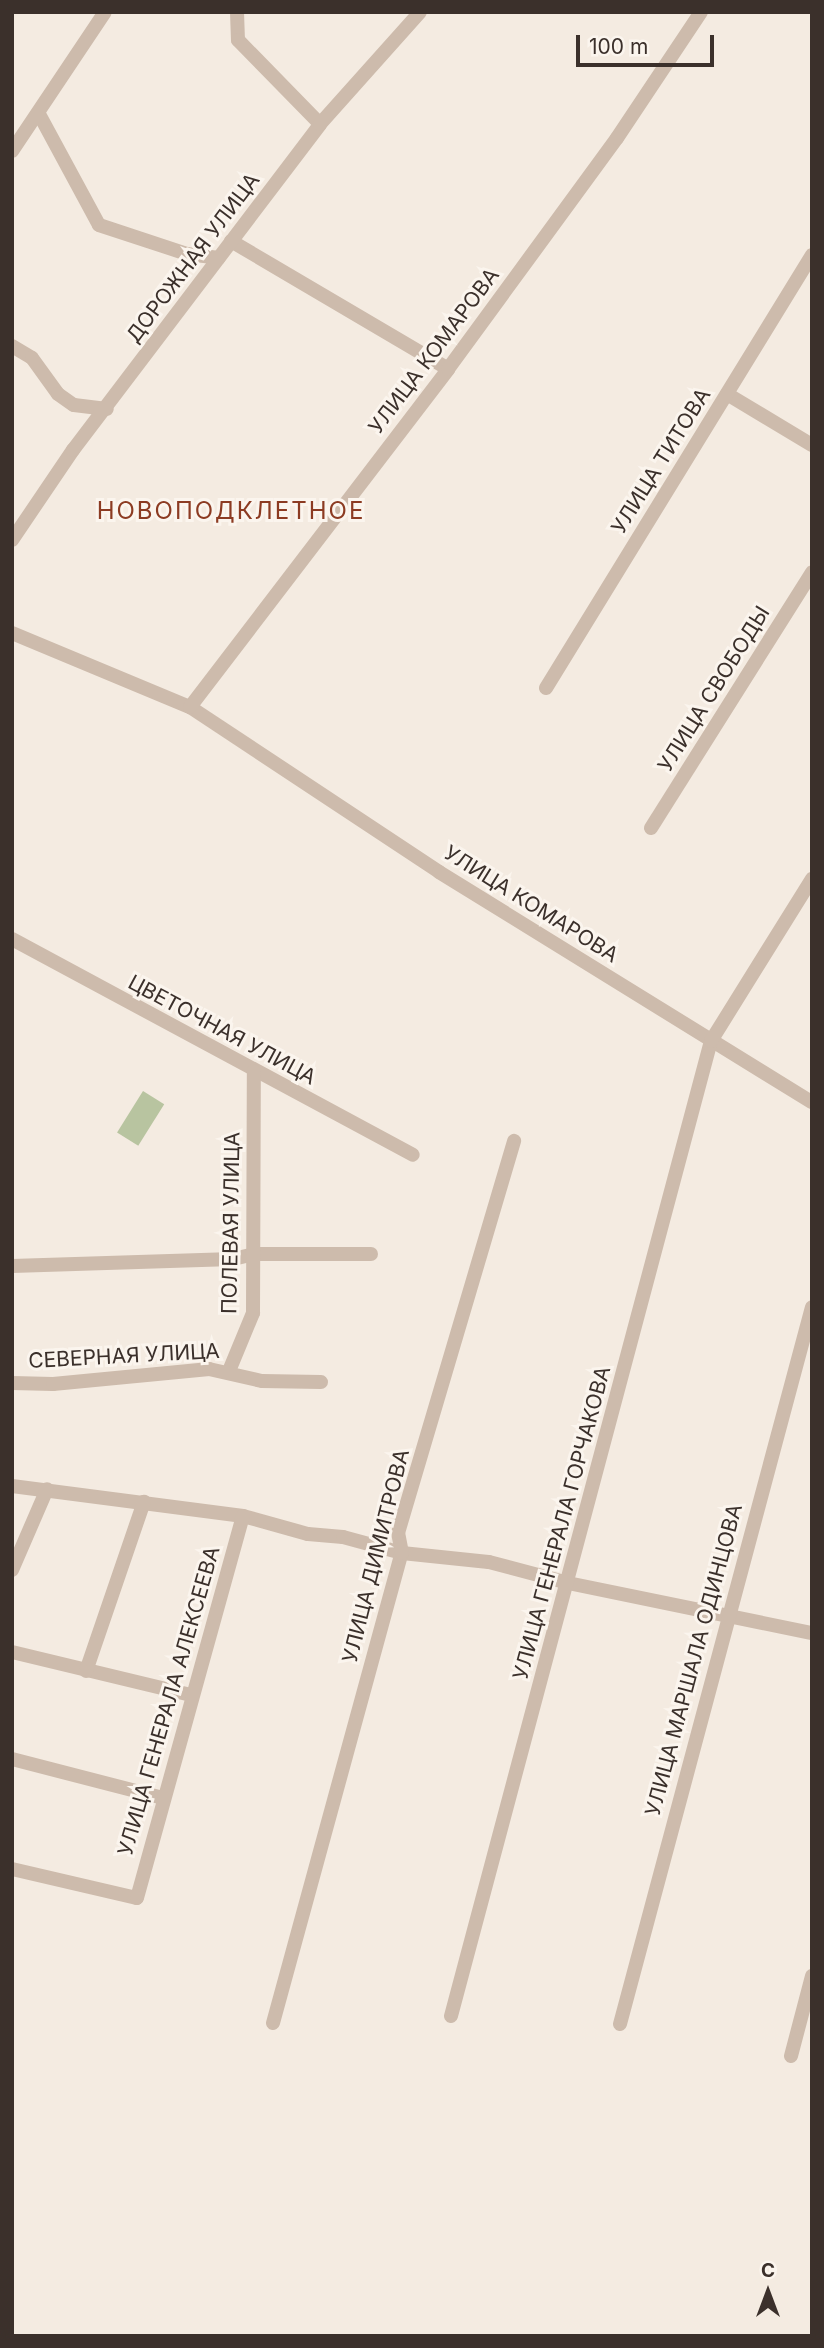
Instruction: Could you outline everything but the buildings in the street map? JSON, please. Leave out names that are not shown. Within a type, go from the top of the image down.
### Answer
[{"type":"street","points":[[12,151],[105,12]]},
{"type":"street","points":[[237,12],[238,40],[320,124]]},
{"type":"street","name":"ДОРОЖНАЯ УЛИЦА","points":[[12,540],[73,450],[107,409],[320,124],[420,12]]},
{"type":"street","name":"УЛИЦА КОМАРОВА","points":[[190,707],[448,369],[617,138],[701,12]]},
{"type":"street","points":[[39,114],[99,225],[187,254],[219,258]]},
{"type":"street","points":[[231,241],[448,369]]},
{"type":"street","name":"УЛИЦА ТИТОВА","points":[[546,688],[812,255]]},
{"type":"street","points":[[12,346],[32,358],[58,394],[74,405],[107,409]]},
{"type":"street","points":[[727,394],[812,445]]},
{"type":"street","name":"УЛИЦА СВОБОДЫ","points":[[651,828],[812,572]]},
{"type":"street","name":"УЛИЦА КОМАРОВА","points":[[12,633],[190,707],[439,872],[812,1102]]},
{"type":"street","points":[[711,1041],[812,879]]},
{"type":"street","name":"ЦВЕТОЧНАЯ УЛИЦА","points":[[12,939],[413,1155]]},
{"type":"street","name":"УЛИЦА ГЕНЕРАЛА ГОРЧАКОВА","points":[[451,2016],[711,1041]]},
{"type":"street","name":"ПОЛЕВАЯ УЛИЦА","points":[[229,1371],[252,1320],[254,1071]]},
{"type":"street","name":"УЛИЦА ДИМИТРОВА","points":[[273,2024],[402,1553],[398,1534],[514,1141]]},
{"type":"street","points":[[12,1266],[233,1259],[254,1254],[371,1254]]},
{"type":"street","name":"УЛИЦА МАРШАЛА ОДИНЦОВА","points":[[620,2024],[726,1616],[812,1307]]},
{"type":"street","name":"СЕВЕРНАЯ УЛИЦА","points":[[12,1383],[229,1371],[261,1381],[321,1382]]},
{"type":"street","points":[[12,1486],[243,1516],[402,1553],[489,1562],[568,1583],[812,1633]]},
{"type":"street","points":[[12,1570],[47,1489]]},
{"type":"street","points":[[86,1671],[144,1502]]},
{"type":"street","name":"УЛИЦА ГЕНЕРАЛА АЛЕКСЕЕВА","points":[[12,1869],[137,1898],[191,1695],[243,1516]]},
{"type":"street","points":[[12,1652],[191,1695]]},
{"type":"street","points":[[12,1759],[163,1798]]},
{"type":"street","points":[[791,2056],[812,1976]]},
{"type":"green space","points":[[143,1091],[164,1104],[138,1146],[117,1133]]},
{"type":"district","name":"НОВОПОДКЛЕТНОЕ","points":[[231,511]]}]
